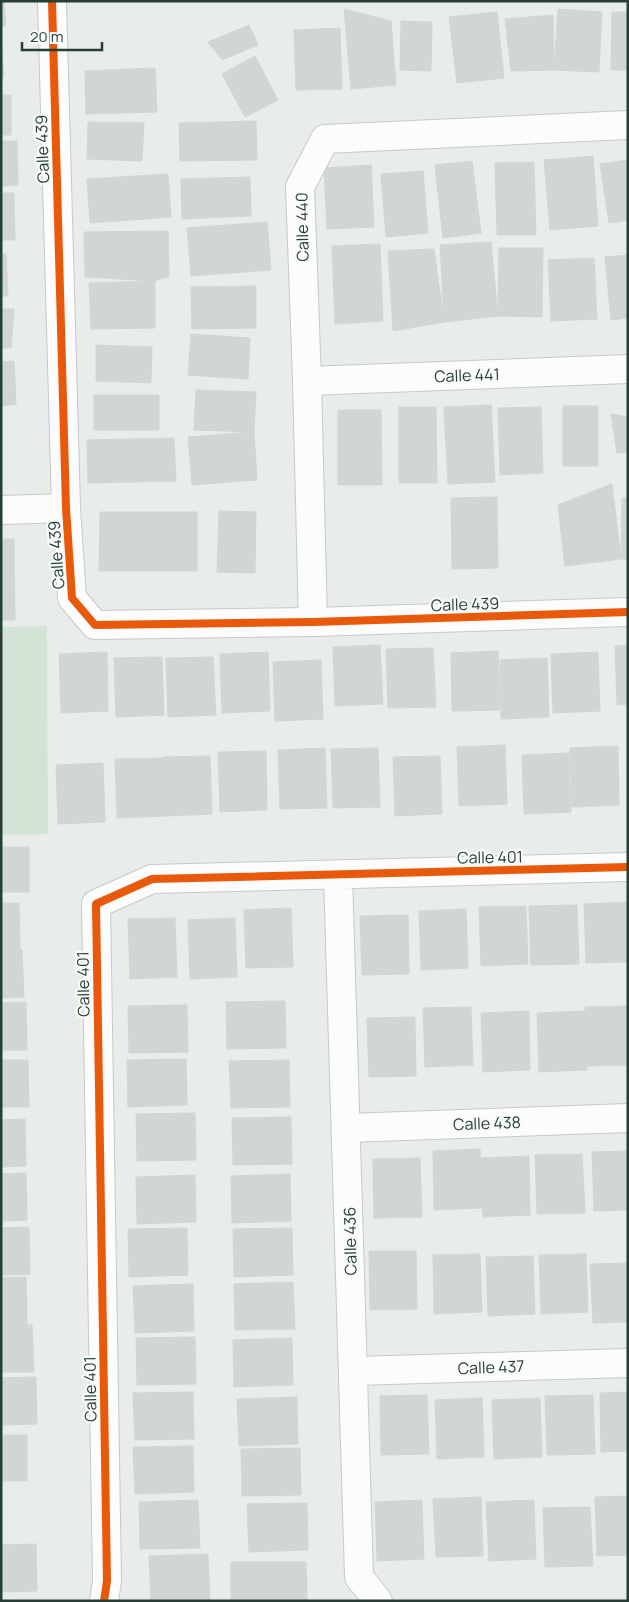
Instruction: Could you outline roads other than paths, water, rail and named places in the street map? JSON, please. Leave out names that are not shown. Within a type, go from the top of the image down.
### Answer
[{"type":"street","name":"Calle 439","points":[[52,1],[66,508],[72,598],[95,625],[313,622],[628,612]]},
{"type":"street","name":"Calle 440","points":[[313,622],[300,186],[325,139],[628,125]]},
{"type":"street","name":"Calle 441","points":[[307,381],[628,369]]},
{"type":"street","points":[[1,510],[66,508]]},
{"type":"street","name":"Calle 401","points":[[104,1601],[107,1581],[96,904],[152,879],[628,867]]},
{"type":"street","name":"Calle 436","points":[[338,875],[359,1577],[378,1601]]},
{"type":"street","name":"Calle 438","points":[[347,1128],[628,1118]]},
{"type":"street","name":"Calle 437","points":[[354,1371],[628,1363]]}]
